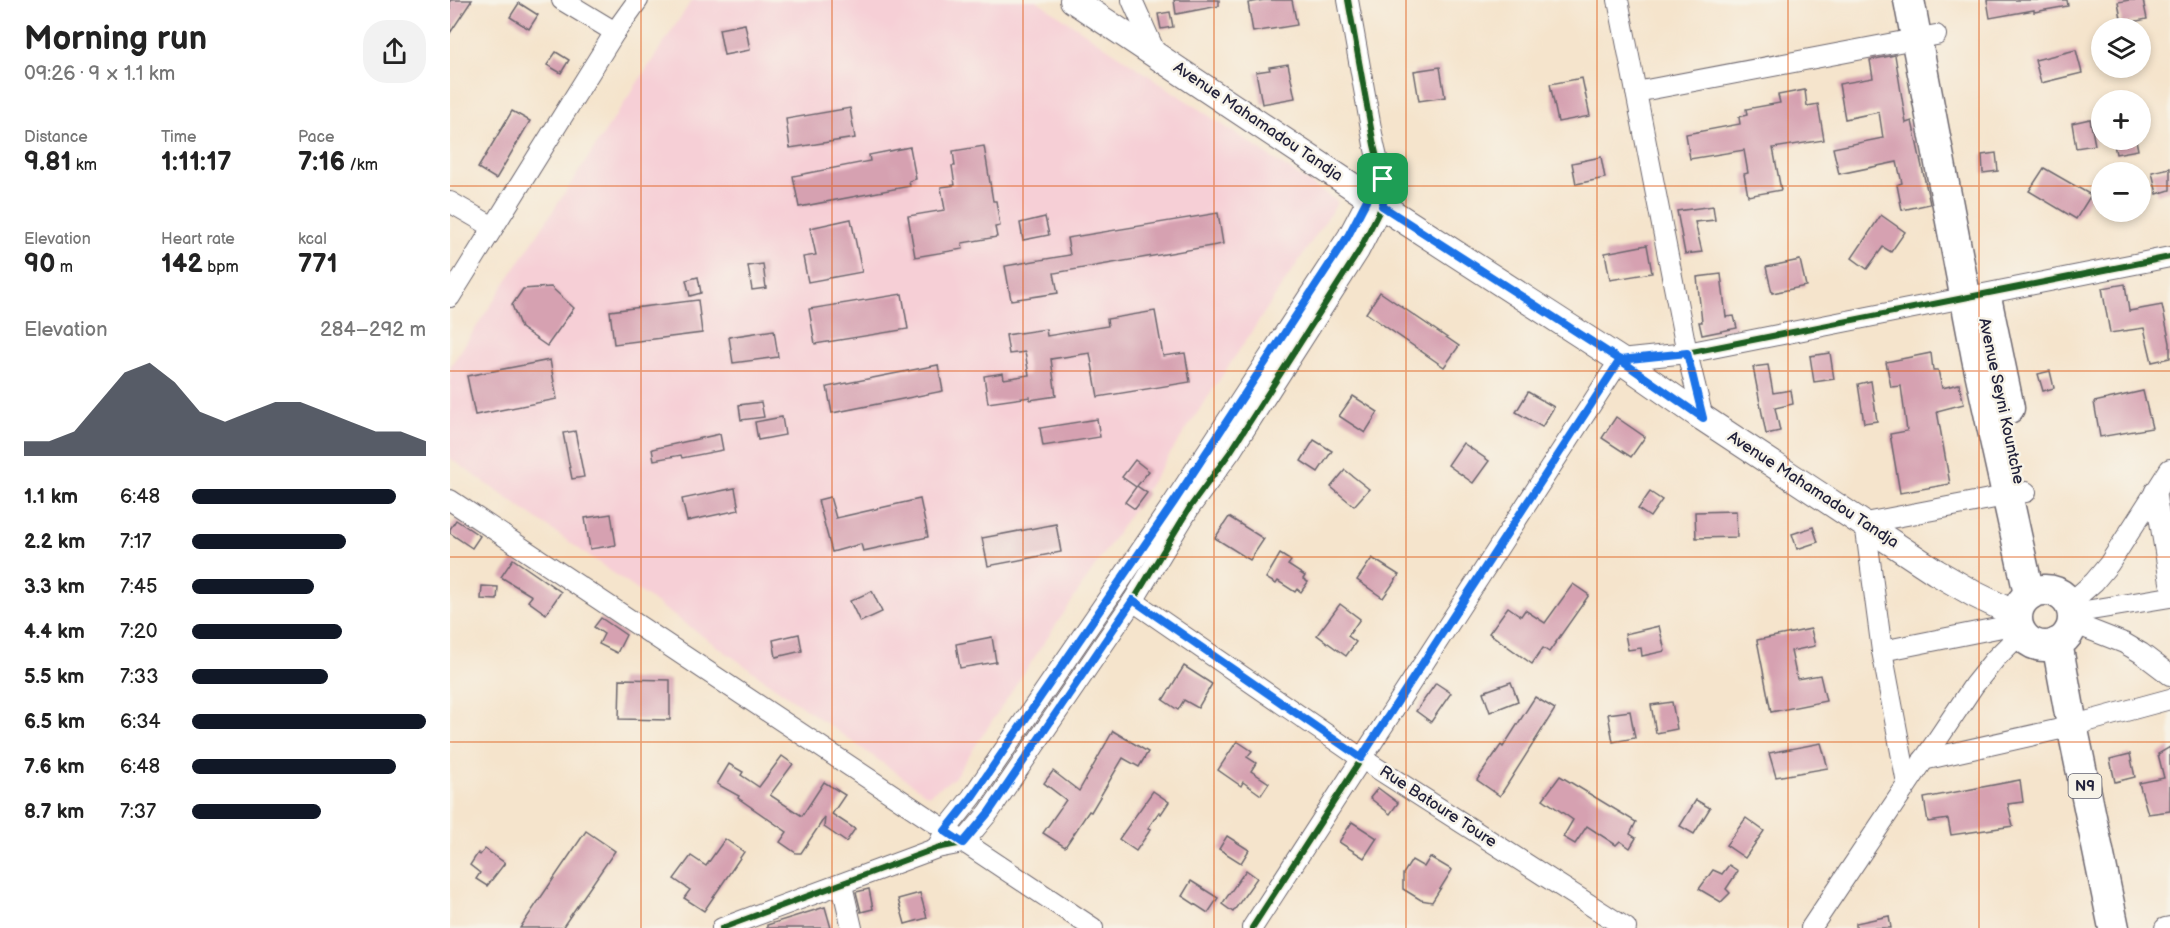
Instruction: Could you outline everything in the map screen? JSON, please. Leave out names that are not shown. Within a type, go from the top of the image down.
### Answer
[{"type":"highway","name":"Avenue Seyni Kountche","points":[[1909,0],[1927,37]]},
{"type":"highway","name":"Avenue Seyni Kountche","points":[[1929,0],[1927,37],[1975,296],[2045,618],[2086,839],[2114,928]]},
{"type":"highway","name":"Avenue Seyni Kountche","points":[[2086,839],[2093,928]]},
{"type":"main road","name":"Avenue Mahamadou Tandja","points":[[1073,0],[1378,194],[1703,418],[1936,572],[1974,594],[2045,618]]},
{"type":"street","points":[[562,0],[615,32]]},
{"type":"street","points":[[450,297],[615,32],[638,0]]},
{"type":"street","points":[[1132,0],[1156,54]]},
{"type":"street","points":[[963,843],[989,812],[1133,600],[1190,507],[1231,451],[1364,243],[1378,194],[1374,145],[1348,0]]},
{"type":"street","points":[[1618,0],[1687,353],[1703,418]]},
{"type":"street","points":[[1636,92],[1927,37]]},
{"type":"street","points":[[734,926],[842,885],[941,840],[1066,662],[1378,194]]},
{"type":"street","points":[[450,202],[493,227]]},
{"type":"street","points":[[1252,928],[1620,360],[1687,353],[2170,257]]},
{"type":"street","points":[[1290,323],[1306,335]]},
{"type":"street","points":[[1811,928],[1974,685],[1995,659],[2094,582],[2109,564],[2170,469]]},
{"type":"street","points":[[2155,491],[2170,582]]},
{"type":"street","points":[[1907,784],[1882,651],[1864,523],[2017,494]]},
{"type":"street","points":[[450,500],[941,840],[963,843],[1093,928]]},
{"type":"street","points":[[1882,651],[2045,618],[2170,597]]},
{"type":"street","name":"Rue Batoure Toure","points":[[1133,600],[1361,758],[1626,928]]},
{"type":"street","points":[[2045,618],[2124,643],[2170,675]]},
{"type":"street","points":[[1923,760],[2064,728],[2170,699]]},
{"type":"street","points":[[842,885],[852,928]]},
{"type":"street","points":[[2165,928],[2170,927]]},
{"type":"shaded area","points":[[692,0],[1036,0],[1338,202],[954,778],[928,795],[450,458],[450,367]]},
{"type":"building","points":[[450,0],[472,0],[450,33]]},
{"type":"building","points":[[1174,0],[1219,0],[1219,6],[1176,14]]},
{"type":"building","points":[[1264,0],[1292,0],[1297,25],[1253,32],[1248,3]]},
{"type":"building","points":[[1987,0],[2067,0],[2068,6],[1990,18]]},
{"type":"building","points":[[2143,0],[2147,18],[2121,18],[2118,2]]},
{"type":"building","points":[[519,3],[538,15],[529,29],[510,17]]},
{"type":"building","points":[[1170,12],[1173,27],[1161,29],[1158,14]]},
{"type":"building","points":[[745,24],[750,50],[724,55],[719,29]]},
{"type":"building","points":[[2076,50],[2082,73],[2041,83],[2035,60]]},
{"type":"building","points":[[556,52],[569,60],[561,73],[547,65]]},
{"type":"building","points":[[1895,55],[1906,123],[1912,121],[1930,204],[1902,210],[1897,185],[1902,183],[1897,162],[1839,174],[1833,148],[1883,138],[1879,112],[1845,119],[1839,84],[1873,78],[1870,60]]},
{"type":"building","points":[[1288,64],[1295,98],[1262,104],[1256,72]]},
{"type":"building","points":[[1440,67],[1445,97],[1419,101],[1414,71]]},
{"type":"building","points":[[1582,78],[1590,116],[1558,122],[1550,84]]},
{"type":"building","points":[[1805,90],[1807,106],[1818,104],[1824,140],[1773,148],[1781,190],[1748,196],[1744,174],[1748,173],[1744,150],[1690,159],[1686,134],[1740,124],[1739,117],[1747,115],[1746,109],[1780,103],[1778,95]]},
{"type":"building","points":[[850,108],[855,138],[790,148],[786,119]]},
{"type":"building","points":[[512,111],[530,121],[496,179],[478,168]]},
{"type":"building","points":[[2090,119],[2091,146],[2076,148],[2072,123]]},
{"type":"building","points":[[984,146],[993,201],[996,201],[1000,226],[995,227],[997,237],[962,243],[963,249],[915,257],[908,216],[945,210],[941,187],[955,185],[952,166],[955,166],[953,151]]},
{"type":"building","points":[[910,147],[916,179],[909,181],[910,186],[799,207],[793,176],[870,161],[869,155]]},
{"type":"building","points":[[2115,150],[2138,150],[2116,154]]},
{"type":"building","points":[[1996,153],[1998,171],[1983,173],[1982,155]]},
{"type":"building","points":[[1601,157],[1605,178],[1576,184],[1572,163]]},
{"type":"building","points":[[2044,168],[2091,195],[2076,219],[2029,191]]},
{"type":"building","points":[[2170,168],[2170,190],[2157,194],[2152,172]]},
{"type":"building","points":[[1713,206],[1715,220],[1695,222],[1702,252],[1685,254],[1677,211]]},
{"type":"building","points":[[1218,213],[1223,244],[1054,273],[1058,293],[1011,300],[1005,266],[1070,255],[1067,238]]},
{"type":"building","points":[[1881,215],[1905,232],[1891,252],[1883,247],[1867,269],[1852,258]]},
{"type":"building","points":[[1045,217],[1049,235],[1023,240],[1020,223]]},
{"type":"building","points":[[851,219],[862,272],[808,282],[803,257],[816,255],[810,228]]},
{"type":"building","points":[[1647,245],[1652,273],[1610,280],[1605,253]]},
{"type":"building","points":[[1800,260],[1806,286],[1772,293],[1766,267]]},
{"type":"building","points":[[763,264],[766,288],[752,290],[748,266]]},
{"type":"building","points":[[1721,274],[1726,317],[1734,316],[1737,328],[1702,335],[1699,322],[1702,322],[1697,277]]},
{"type":"building","points":[[698,277],[701,293],[690,296],[686,280]]},
{"type":"building","points":[[2125,284],[2129,311],[2162,305],[2170,343],[2170,358],[2152,362],[2144,328],[2110,333],[2102,288]]},
{"type":"building","points":[[551,287],[574,308],[547,346],[521,328],[512,305],[523,289]]},
{"type":"building","points":[[1380,292],[1459,346],[1444,367],[1366,313]]},
{"type":"building","points":[[902,294],[908,329],[815,344],[809,309]]},
{"type":"building","points":[[698,300],[702,333],[614,344],[610,311]]},
{"type":"building","points":[[1155,311],[1163,356],[1185,353],[1190,382],[1098,397],[1090,353],[1051,359],[1056,396],[988,403],[984,376],[1003,373],[1004,379],[1029,375],[1025,352],[1009,354],[1006,335],[1046,329],[1047,336],[1108,326],[1107,319]]},
{"type":"building","points":[[774,330],[778,357],[733,363],[729,337]]},
{"type":"building","points":[[1830,353],[1834,379],[1814,382],[1810,356]]},
{"type":"building","points":[[1931,353],[1933,370],[1938,370],[1942,388],[1959,384],[1964,404],[1937,411],[1950,484],[1900,493],[1890,434],[1907,431],[1901,386],[1891,387],[1886,362]]},
{"type":"building","points":[[550,360],[557,399],[475,415],[467,376]]},
{"type":"building","points":[[938,365],[943,391],[832,413],[827,387]]},
{"type":"building","points":[[1768,365],[1773,393],[1791,390],[1793,404],[1775,408],[1780,431],[1766,434],[1753,367]]},
{"type":"building","points":[[2050,371],[2054,388],[2043,391],[2038,374]]},
{"type":"building","points":[[1871,381],[1877,421],[1864,423],[1858,384]]},
{"type":"building","points":[[2143,391],[2152,428],[2100,437],[2094,402]]},
{"type":"building","points":[[1528,392],[1554,407],[1542,427],[1516,412]]},
{"type":"building","points":[[1353,396],[1378,412],[1365,433],[1339,416]]},
{"type":"building","points":[[761,402],[764,417],[741,420],[739,405]]},
{"type":"building","points":[[782,417],[785,435],[758,440],[755,422]]},
{"type":"building","points":[[1616,417],[1645,437],[1631,457],[1602,438]]},
{"type":"building","points":[[1097,419],[1100,437],[1043,446],[1040,428]]},
{"type":"building","points":[[575,431],[584,477],[572,479],[563,433]]},
{"type":"building","points":[[720,434],[723,450],[682,458],[681,455],[654,460],[652,449]]},
{"type":"building","points":[[1314,440],[1332,451],[1318,472],[1301,461]]},
{"type":"building","points":[[1463,443],[1489,461],[1473,483],[1448,465]]},
{"type":"building","points":[[1135,460],[1149,471],[1137,486],[1147,493],[1135,509],[1125,502],[1136,487],[1122,477]]},
{"type":"building","points":[[1345,470],[1369,489],[1354,506],[1331,487]]},
{"type":"building","points":[[735,488],[739,510],[687,521],[682,499]]},
{"type":"building","points":[[1650,492],[1662,500],[1650,517],[1638,509]]},
{"type":"building","points":[[830,497],[836,518],[920,499],[928,537],[863,551],[861,544],[832,552],[818,500]]},
{"type":"building","points":[[1736,511],[1737,537],[1696,538],[1695,512]]},
{"type":"building","points":[[611,514],[616,545],[590,549],[585,518]]},
{"type":"building","points":[[1229,517],[1264,539],[1250,560],[1215,538]]},
{"type":"building","points":[[456,520],[480,536],[472,548],[450,533]]},
{"type":"building","points":[[1056,524],[1061,552],[988,566],[982,538]]},
{"type":"building","points":[[1813,527],[1818,542],[1797,549],[1792,534]]},
{"type":"building","points":[[1280,554],[1291,561],[1288,565],[1305,576],[1303,579],[1308,582],[1301,592],[1297,589],[1295,592],[1278,581],[1276,584],[1266,578]]},
{"type":"building","points":[[1372,558],[1399,575],[1383,598],[1357,580]]},
{"type":"building","points":[[513,559],[561,592],[546,614],[528,601],[532,596],[501,577]]},
{"type":"building","points":[[1573,584],[1589,595],[1549,652],[1543,648],[1532,664],[1489,633],[1508,607],[1521,616],[1525,610],[1545,623]]},
{"type":"building","points":[[482,586],[498,587],[497,600],[481,599]]},
{"type":"building","points":[[872,591],[882,612],[860,622],[850,601]]},
{"type":"building","points":[[1340,604],[1360,619],[1348,636],[1356,642],[1346,656],[1317,635]]},
{"type":"building","points":[[601,618],[626,635],[617,653],[599,644],[604,634],[594,627]]},
{"type":"building","points":[[1659,626],[1665,651],[1642,656],[1641,648],[1628,650],[1625,634]]},
{"type":"building","points":[[1811,629],[1815,646],[1791,651],[1797,679],[1820,675],[1826,701],[1771,712],[1757,640]]},
{"type":"building","points":[[799,634],[802,651],[776,657],[773,640]]},
{"type":"building","points":[[992,637],[996,662],[960,668],[956,644]]},
{"type":"building","points":[[1184,666],[1212,684],[1198,708],[1184,700],[1178,710],[1163,700]]},
{"type":"building","points":[[620,679],[670,680],[670,720],[619,719]]},
{"type":"building","points":[[1511,682],[1518,701],[1490,712],[1483,692]]},
{"type":"building","points":[[1436,683],[1451,693],[1431,722],[1416,711]]},
{"type":"building","points":[[1535,697],[1555,709],[1500,796],[1477,780],[1501,745],[1503,747]]},
{"type":"building","points":[[1672,702],[1677,729],[1656,733],[1651,705]]},
{"type":"building","points":[[1630,711],[1635,738],[1613,742],[1608,714]]},
{"type":"building","points":[[1113,731],[1148,752],[1139,767],[1123,758],[1091,812],[1089,811],[1065,847],[1043,833],[1066,800],[1044,783],[1053,771],[1079,791]]},
{"type":"building","points":[[1237,741],[1252,751],[1247,757],[1256,763],[1251,771],[1269,783],[1261,795],[1243,782],[1241,786],[1218,770]]},
{"type":"building","points":[[1821,743],[1828,768],[1776,777],[1769,753]]},
{"type":"building","points":[[2170,747],[2170,811],[2148,814],[2139,783],[2164,778],[2158,754]]},
{"type":"building","points":[[2130,754],[2135,777],[2115,782],[2110,759]]},
{"type":"building","points":[[782,756],[793,764],[770,795],[802,816],[824,782],[845,795],[832,814],[855,829],[846,842],[824,827],[825,817],[801,853],[796,853],[780,842],[787,832],[738,798],[739,796],[717,784],[729,764],[743,772],[741,775],[759,787]]},
{"type":"building","points":[[1560,776],[1636,822],[1630,834],[1636,838],[1630,848],[1620,841],[1616,845],[1587,826],[1575,844],[1563,837],[1573,820],[1543,799]]},
{"type":"building","points":[[2020,780],[2023,802],[2008,804],[2013,826],[1951,835],[1948,819],[1928,822],[1924,798]]},
{"type":"building","points":[[1378,788],[1398,803],[1390,814],[1370,798]]},
{"type":"building","points":[[1153,791],[1169,802],[1148,828],[1151,829],[1136,851],[1119,839]]},
{"type":"building","points":[[1696,800],[1710,808],[1694,834],[1680,826]]},
{"type":"building","points":[[1746,818],[1764,831],[1745,858],[1726,845]]},
{"type":"building","points":[[1352,822],[1377,838],[1364,858],[1339,842]]},
{"type":"building","points":[[586,831],[615,851],[562,928],[520,928]]},
{"type":"building","points":[[1227,836],[1249,850],[1241,863],[1219,849]]},
{"type":"building","points":[[725,839],[744,852],[704,911],[684,898],[690,890],[674,879],[691,856],[706,866]]},
{"type":"building","points":[[485,849],[505,863],[487,886],[476,879],[480,873],[470,865],[478,853],[480,855]]},
{"type":"building","points":[[1430,857],[1452,870],[1432,902],[1421,900],[1403,889],[1403,874],[1412,860],[1424,867]]},
{"type":"building","points":[[1729,865],[1738,871],[1726,889],[1730,893],[1721,902],[1699,889],[1713,870],[1722,874]]},
{"type":"building","points":[[1246,870],[1257,878],[1233,912],[1222,904]]},
{"type":"building","points":[[1191,881],[1218,898],[1208,913],[1182,896]]},
{"type":"building","points":[[869,889],[873,909],[861,912],[856,892]]},
{"type":"building","points":[[920,893],[927,918],[905,924],[898,899]]},
{"type":"building","points":[[825,907],[831,928],[767,928],[767,925]]},
{"type":"building","points":[[1889,916],[1891,928],[1856,928],[1856,923]]},
{"type":"cycle path","points":[[722,928],[937,848],[963,843],[989,812],[1133,601],[1190,507],[1231,451],[1359,251],[1386,195],[1374,145],[1348,0]]},
{"type":"cycle path","points":[[1252,928],[1620,360],[1687,353],[2170,257]]},
{"type":"route","points":[[1383,179],[1374,186],[1348,236],[1174,502],[972,797],[945,831],[963,843],[989,812],[1133,600],[1361,758],[1620,360],[1687,353],[1703,418],[1620,360],[1382,206],[1386,195],[1383,179]]}]
